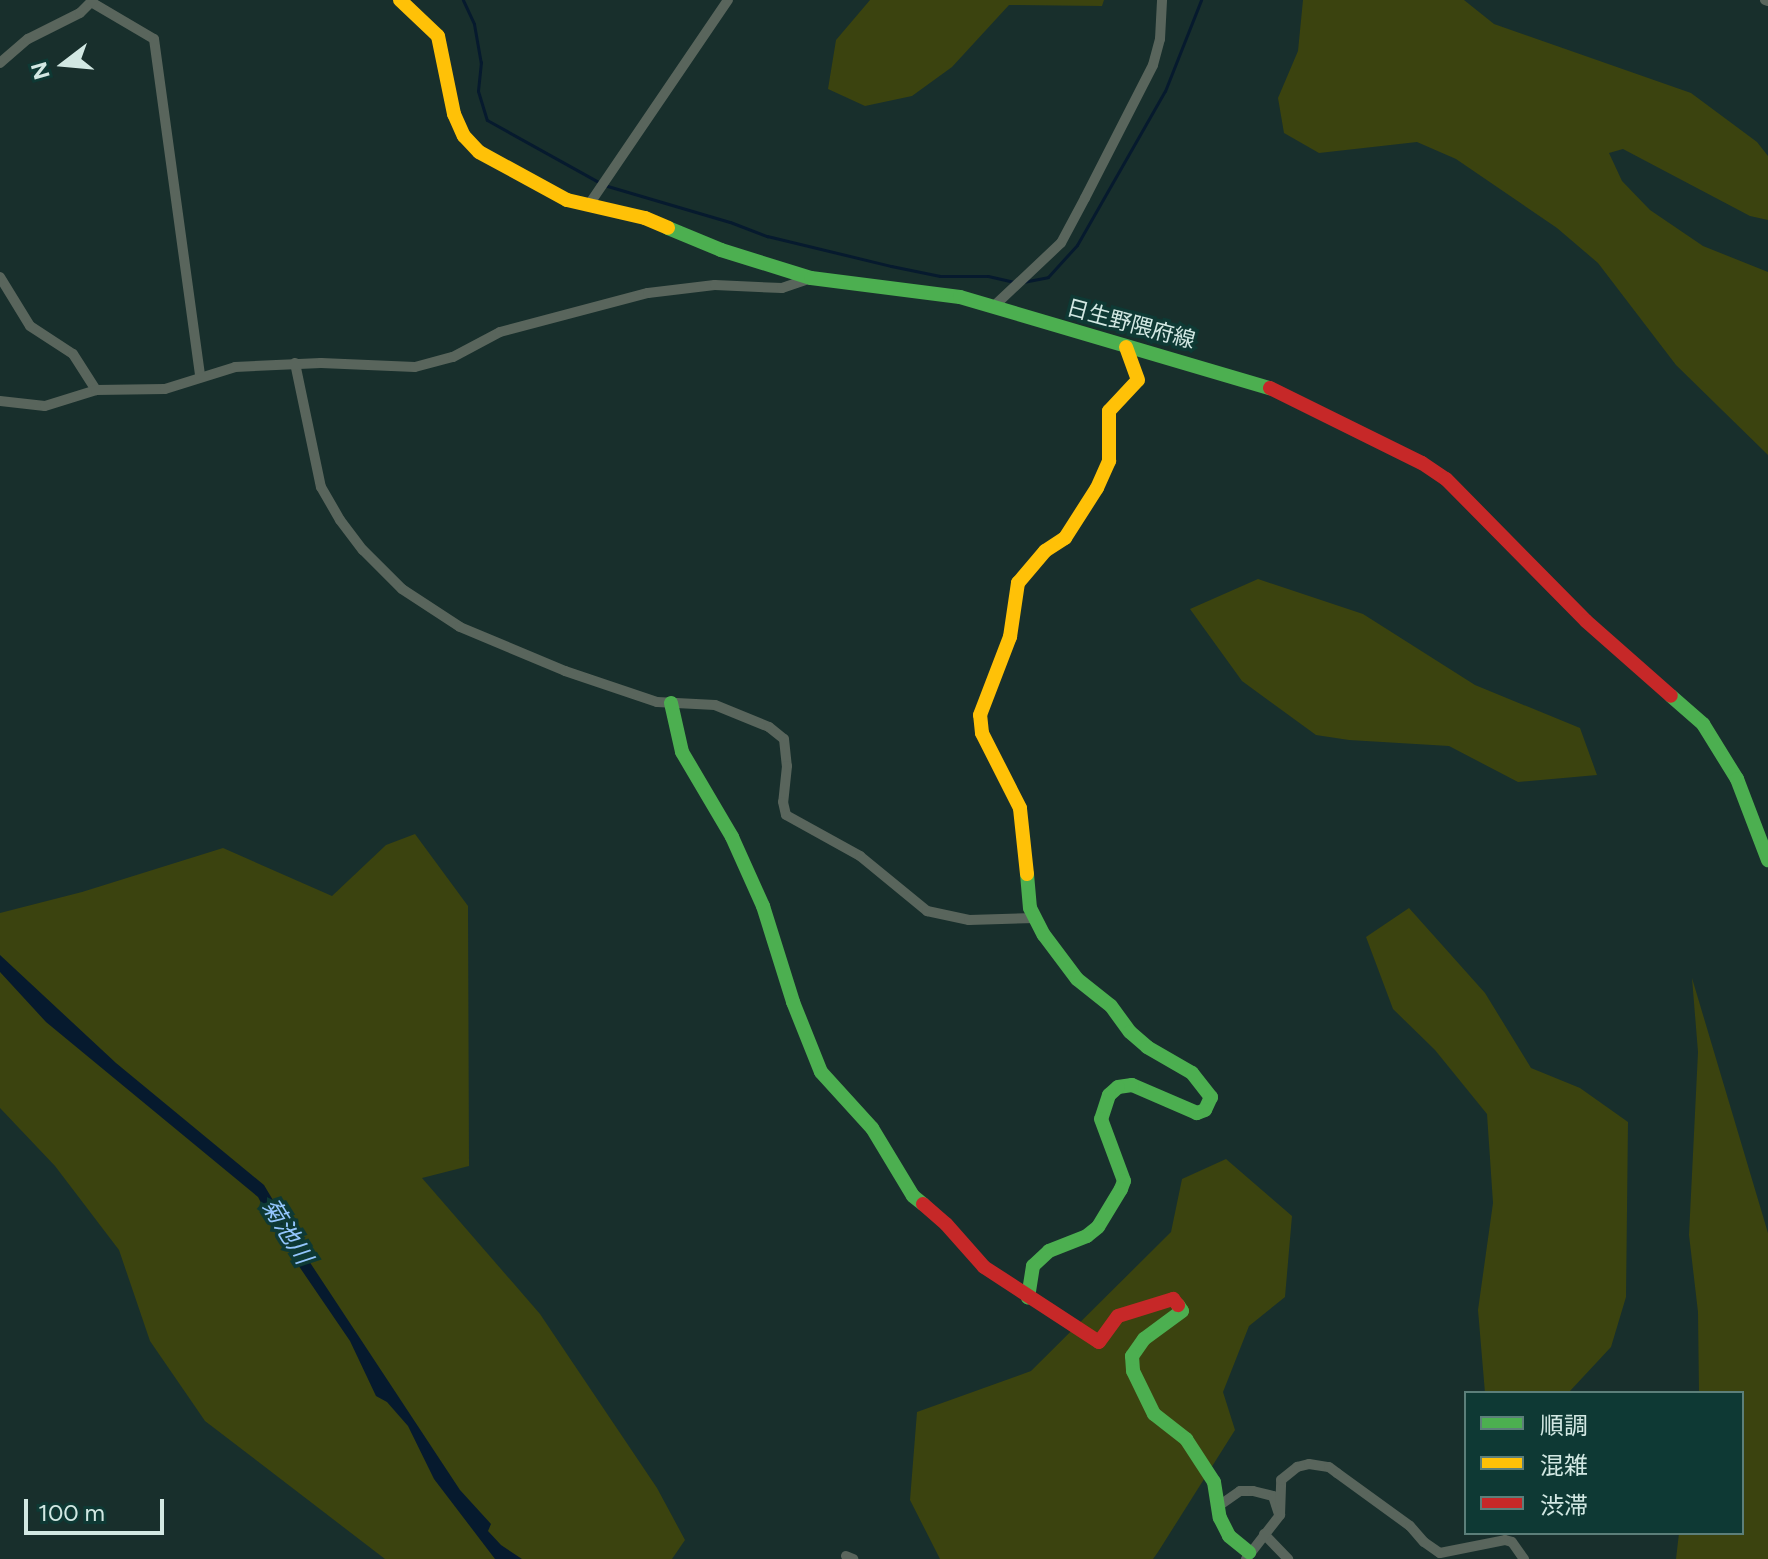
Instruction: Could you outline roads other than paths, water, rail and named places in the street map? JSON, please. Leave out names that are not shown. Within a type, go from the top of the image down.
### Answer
[{"type":"street","name":"日生野隈府線","points":[[400,0],[438,36],[446,62],[454,114],[464,136],[479,152],[542,188],[588,206],[645,218],[751,261],[811,278],[927,291],[1257,382],[1422,463],[1446,479],[1550,587],[1703,724],[1721,747],[1737,779],[1768,860]]},
{"type":"street","points":[[588,206],[728,0]]},
{"type":"street","points":[[993,307],[1061,243],[1153,65],[1160,39],[1162,0]]},
{"type":"street","points":[[0,63],[28,39],[54,28],[92,1],[154,39],[200,377]]},
{"type":"street","points":[[0,277],[30,326],[73,354],[96,390]]},
{"type":"street","points":[[0,401],[45,406],[96,390],[165,389],[235,367],[295,363],[415,367],[445,360],[500,332],[648,293],[715,285],[782,288],[811,278]]},
{"type":"street","points":[[1028,1298],[1033,1266],[1049,1251],[1087,1236],[1098,1227],[1121,1189],[1124,1181],[1101,1119],[1109,1095],[1118,1087],[1132,1085],[1197,1113],[1205,1110],[1211,1097],[1192,1073],[1147,1047],[1130,1032],[1111,1006],[1077,979],[1035,918],[1030,908],[1020,808],[982,733],[980,715],[1010,637],[1018,583],[1045,551],[1065,538],[1097,488],[1109,461],[1109,411],[1138,380],[1126,347]]},
{"type":"street","points":[[295,363],[321,487],[363,550],[402,589],[460,627],[518,653],[657,702],[715,705],[769,727],[784,739],[787,766],[783,802],[786,815],[860,856],[927,911],[969,920],[1035,918]]},
{"type":"street","points":[[671,703],[682,752],[732,837],[763,906],[793,1002],[821,1072],[832,1088],[872,1128],[913,1196],[946,1224],[984,1267],[1099,1342],[1118,1316],[1173,1299],[1182,1311],[1144,1339],[1132,1356],[1133,1371],[1154,1414],[1186,1439],[1214,1482],[1220,1518],[1229,1536],[1247,1557],[1279,1516],[1283,1504],[1281,1480],[1297,1467],[1329,1467],[1410,1526],[1430,1548],[1451,1552],[1505,1540],[1512,1542],[1524,1559]]},
{"type":"street","points":[[1220,1505],[1240,1491],[1262,1492],[1273,1496],[1279,1516]]},
{"type":"street","points":[[1264,1534],[1288,1559]]},
{"type":"water","name":"菊池川","points":[[0,955],[116,1063],[264,1185],[309,1261],[460,1490],[491,1524],[488,1531],[501,1545],[522,1559],[495,1559],[434,1479],[408,1426],[387,1402],[376,1396],[350,1341],[279,1237],[258,1197],[46,1022],[0,972]]},
{"type":"waterway","points":[[463,0],[474,24],[481,62],[478,91],[487,120],[604,185],[767,236],[891,266],[940,276],[988,276],[1015,282]]},
{"type":"waterway","points":[[1023,282],[1048,277],[1077,245],[1165,91],[1201,0]]}]
